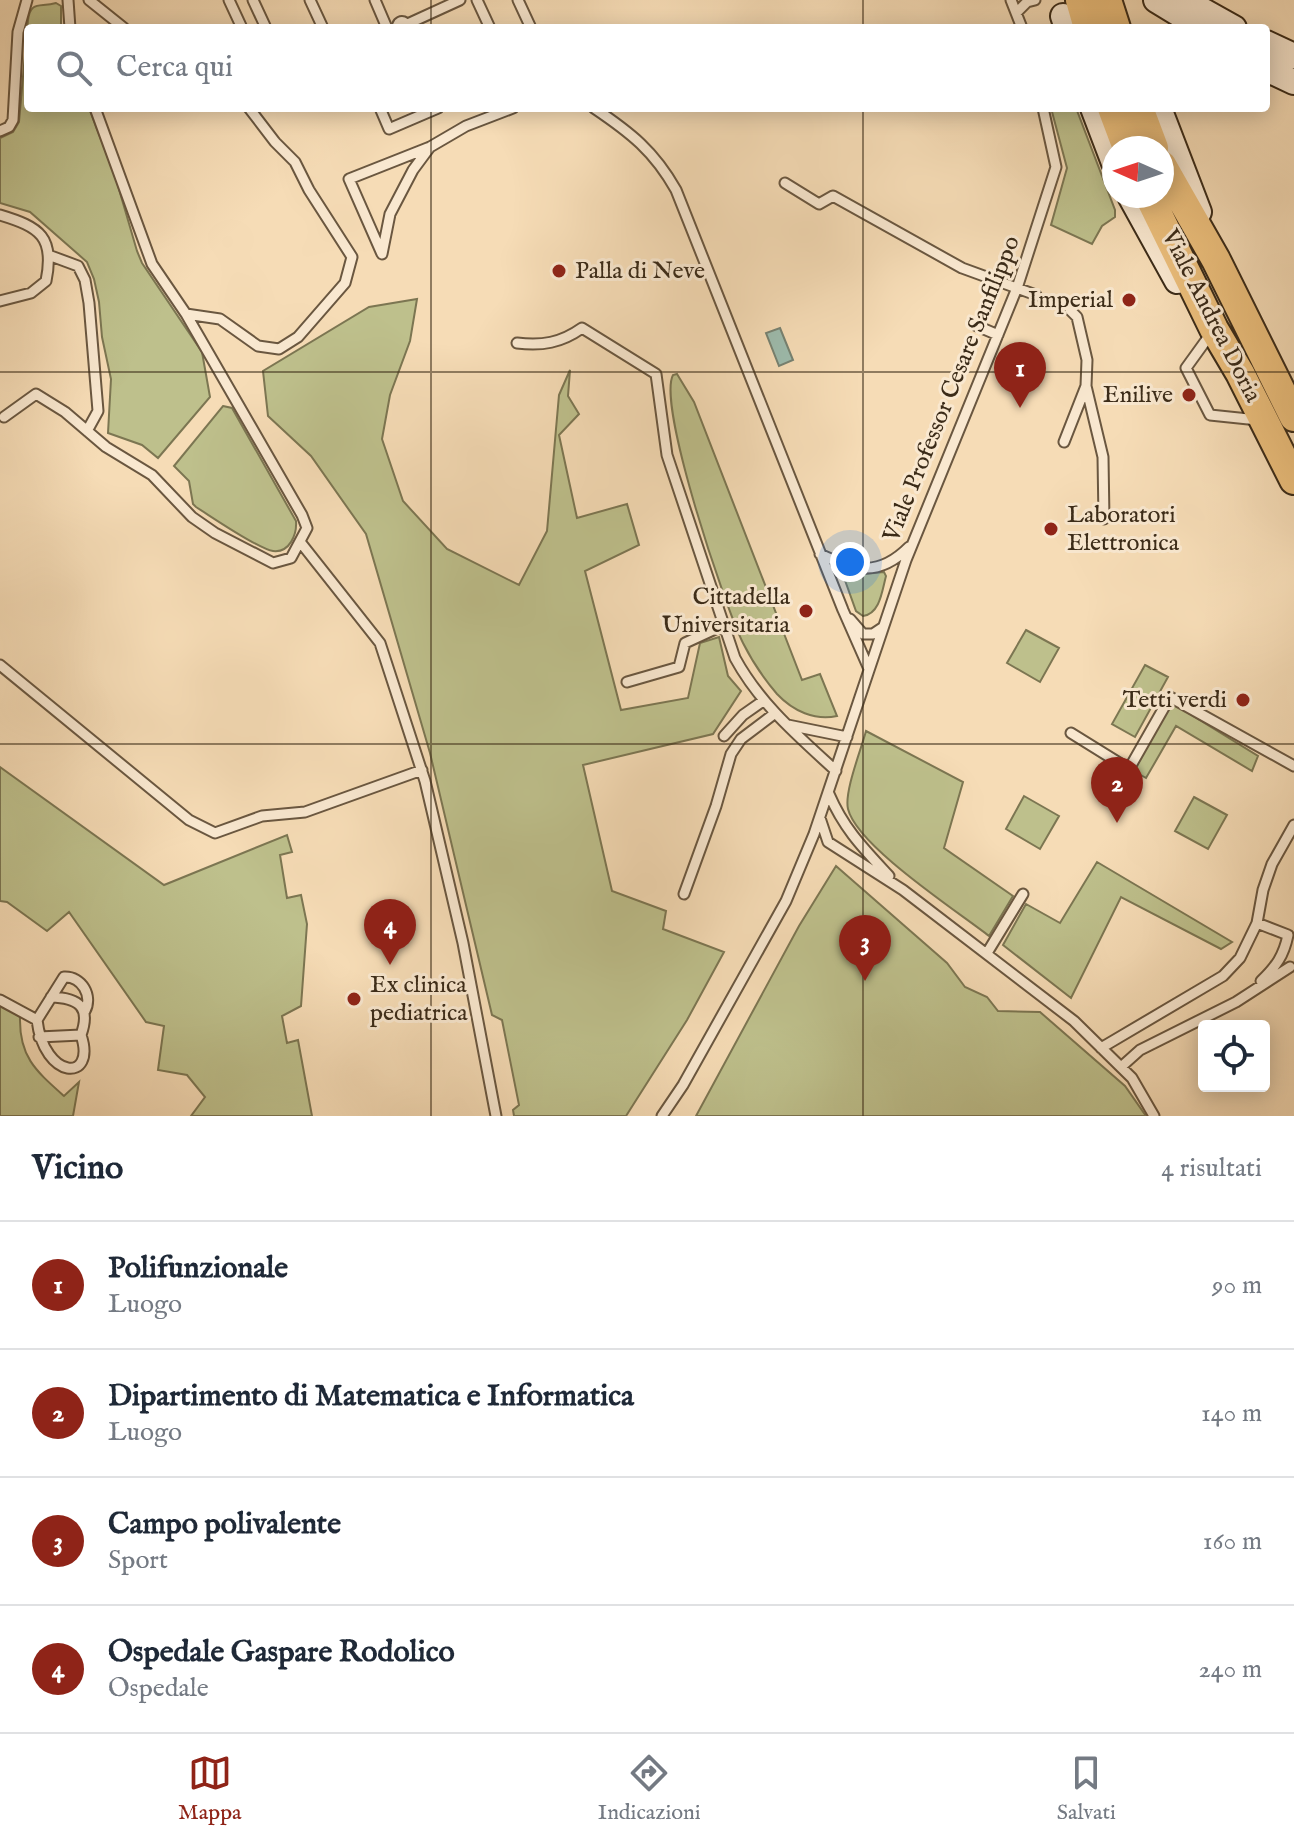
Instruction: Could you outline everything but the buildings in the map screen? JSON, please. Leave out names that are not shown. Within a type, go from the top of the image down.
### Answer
[{"type":"main road","points":[[1107,0],[1115,24]]},
{"type":"main road","points":[[1156,0],[1195,24]]},
{"type":"main road","points":[[1184,0],[1227,24]]},
{"type":"main road","points":[[1270,45],[1294,56]]},
{"type":"main road","points":[[1270,59],[1294,69]]},
{"type":"main road","points":[[1270,71],[1294,82]]},
{"type":"main road","points":[[1095,112],[1104,136]]},
{"type":"main road","points":[[1114,112],[1122,136]]},
{"type":"main road","points":[[1140,112],[1150,136]]},
{"type":"main road","points":[[1160,112],[1216,260]]},
{"type":"main road","name":"Viale Andrea Doria","points":[[1174,186],[1216,260],[1294,417]]},
{"type":"main road","points":[[1137,208],[1180,285],[1214,329]]},
{"type":"main road","name":"Viale Andrea Doria","points":[[1155,208],[1214,329],[1294,480]]},
{"type":"lane","points":[[0,131],[9,127],[13,120],[18,32],[27,0]]},
{"type":"lane","points":[[68,0],[70,24]]},
{"type":"lane","points":[[89,0],[119,24]]},
{"type":"lane","points":[[229,0],[240,24]]},
{"type":"lane","points":[[253,0],[264,24]]},
{"type":"lane","points":[[310,0],[321,24]]},
{"type":"lane","points":[[375,0],[394,24]]},
{"type":"lane","points":[[406,24],[460,0]]},
{"type":"lane","points":[[477,0],[488,24]]},
{"type":"lane","points":[[518,0],[529,24]]},
{"type":"lane","points":[[1011,0],[1021,24]]},
{"type":"lane","points":[[1017,12],[1027,2],[1035,0]]},
{"type":"lane","points":[[4,417],[36,394],[65,412],[106,447],[152,475],[192,517],[273,563],[291,558],[307,528],[186,314],[152,264],[96,112]]},
{"type":"lane","points":[[186,314],[220,319],[258,346],[279,349],[298,337],[345,283],[352,257],[309,190],[295,162],[252,112]]},
{"type":"lane","points":[[382,112],[389,129],[429,112]]},
{"type":"lane","points":[[430,147],[413,170],[390,214],[382,254],[349,179],[430,147],[466,126],[503,112]]},
{"type":"lane","points":[[600,112],[648,148],[665,169],[676,190],[820,554],[869,669]]},
{"type":"lane","name":"Viale Professor Cesare Sanfilippo","points":[[662,1116],[683,1085],[786,901],[820,818],[882,628],[1017,288],[1056,167],[1044,112]]},
{"type":"lane","points":[[785,183],[819,204],[833,196],[962,268],[1036,295]]},
{"type":"lane","points":[[0,215],[29,224],[40,234],[51,256],[46,281],[31,293],[0,301]]},
{"type":"lane","points":[[51,256],[78,266],[85,280],[93,335],[98,411],[87,431]]},
{"type":"lane","points":[[1070,310],[1077,317],[1087,360],[1086,386],[1103,457],[1104,519]]},
{"type":"lane","points":[[977,326],[998,335]]},
{"type":"lane","points":[[517,343],[538,346],[568,338],[582,328],[656,374],[667,455],[735,658],[749,685],[774,714],[836,771]]},
{"type":"lane","points":[[1214,329],[1186,368],[1210,415],[1264,420]]},
{"type":"lane","points":[[1064,442],[1086,386]]},
{"type":"lane","points":[[820,554],[853,568],[867,569],[889,563],[914,542]]},
{"type":"lane","points":[[301,543],[380,643],[422,770],[463,943],[496,1116]]},
{"type":"lane","points":[[843,610],[863,634],[873,634],[882,628]]},
{"type":"lane","points":[[627,682],[679,667],[685,643],[724,625]]},
{"type":"lane","points":[[0,665],[189,820],[215,833],[262,816],[305,812],[422,770]]},
{"type":"lane","points":[[1071,733],[1129,769],[1170,697],[1294,766]]},
{"type":"lane","points":[[724,736],[743,715],[763,701]]},
{"type":"lane","points":[[684,894],[731,754],[741,739],[774,714]]},
{"type":"lane","points":[[785,724],[847,737]]},
{"type":"lane","points":[[829,794],[841,822],[854,839],[903,890]]},
{"type":"lane","points":[[820,818],[828,842],[903,890],[1074,1021],[1132,1078],[1154,1116]]},
{"type":"lane","points":[[1101,1048],[1223,976],[1240,958],[1257,923],[1272,864],[1294,825]]},
{"type":"lane","points":[[987,953],[1023,894]]},
{"type":"lane","points":[[1246,996],[1274,968],[1284,953],[1288,935],[1257,923]]},
{"type":"lane","points":[[1121,1067],[1140,1050],[1246,996],[1290,967]]},
{"type":"lane","points":[[64,977],[72,977],[80,981],[88,998],[81,1035],[85,1046],[81,1063],[76,1068],[68,1070],[57,1065],[39,1037],[37,1020],[51,997],[64,977]]},
{"type":"lane","points":[[51,997],[65,997],[85,1011]]},
{"type":"lane","points":[[0,1000],[37,1020]]},
{"type":"lane","points":[[39,1037],[81,1035]]},
{"type":"green space","points":[[56,3],[61,6],[61,24],[28,24],[31,10]]},
{"type":"green space","points":[[24,65],[24,112],[91,112],[116,179],[142,263],[202,352],[210,397],[158,458],[142,445],[108,433],[111,379],[102,337],[99,302],[87,262],[30,212],[0,203],[0,138],[13,132],[19,122]]},
{"type":"green space","points":[[1052,112],[1078,112],[1102,176],[1102,208],[1114,208],[1115,217],[1102,226],[1092,244],[1051,225],[1067,168]]},
{"type":"green space","points":[[417,299],[410,341],[390,395],[382,439],[403,501],[447,549],[519,585],[547,531],[559,395],[570,370],[568,396],[579,414],[559,435],[577,518],[627,504],[639,545],[585,571],[621,710],[688,698],[700,643],[719,637],[728,676],[741,691],[713,734],[583,765],[612,891],[666,911],[663,929],[724,952],[687,1020],[626,1116],[514,1116],[513,1110],[519,1105],[502,1020],[492,1015],[430,753],[366,534],[311,456],[268,416],[263,371],[369,307]]},
{"type":"green space","points":[[677,374],[694,402],[802,680],[820,674],[837,716],[813,716],[790,705],[768,683],[743,643],[722,590],[683,463],[671,394],[673,375]]},
{"type":"green space","points":[[223,406],[232,408],[296,521],[294,537],[284,549],[273,551],[257,545],[196,507],[189,481],[174,466]]},
{"type":"green space","points":[[842,572],[854,575],[884,572],[886,576],[879,601],[869,614],[863,616],[856,611]]},
{"type":"green space","points":[[1026,630],[1059,648],[1040,682],[1007,663]]},
{"type":"green space","points":[[1145,665],[1168,677],[1135,737],[1112,724]]},
{"type":"green space","points":[[1172,703],[1258,756],[1252,771],[1176,726],[1146,778],[1132,770]]},
{"type":"green space","points":[[866,731],[963,782],[944,848],[1013,896],[989,936],[888,859],[855,824],[848,809],[848,792]]},
{"type":"green space","points":[[0,767],[164,885],[287,835],[292,852],[280,855],[287,898],[301,895],[307,924],[301,1006],[282,1016],[287,1043],[298,1040],[312,1116],[191,1116],[205,1097],[187,1075],[158,1070],[164,1026],[146,1022],[69,912],[47,931],[7,902],[0,901]]},
{"type":"green space","points":[[1024,796],[1059,816],[1040,849],[1006,829]]},
{"type":"green space","points":[[1194,797],[1227,815],[1208,849],[1175,831]]},
{"type":"green space","points":[[1097,862],[1232,942],[1221,949],[1121,897],[1071,998],[1003,945],[1026,904],[1060,923]]},
{"type":"green space","points":[[836,866],[947,963],[965,987],[987,997],[998,1011],[1040,1012],[1125,1086],[1146,1116],[696,1116],[799,926]]},
{"type":"green space","points":[[0,1005],[20,1017],[26,1053],[45,1079],[64,1096],[79,1082],[73,1116],[0,1116]]},
{"type":"shaded area","points":[[780,328],[793,360],[779,366],[766,333]]},
{"type":"place","name":"Palla di Neve","points":[[559,271]]},
{"type":"place","name":"Imperial","points":[[1129,300]]},
{"type":"place","name":"Enilive","points":[[1189,395]]},
{"type":"place","name":"Polifunzionale","points":[[1020,408]]},
{"type":"place","name":"Laboratori Elettronica","points":[[1051,529]]},
{"type":"place","name":"Cittadella Universitaria","points":[[806,611]]},
{"type":"place","name":"Tetti verdi","points":[[1243,700]]},
{"type":"place","name":"Dipartimento di Matematica e Informatica","points":[[1117,823]]},
{"type":"place","name":"Ospedale Gaspare Rodolico","points":[[390,965]]},
{"type":"place","name":"Campo polivalente","points":[[865,981]]},
{"type":"place","name":"Ex clinica pediatrica","points":[[354,999]]}]
